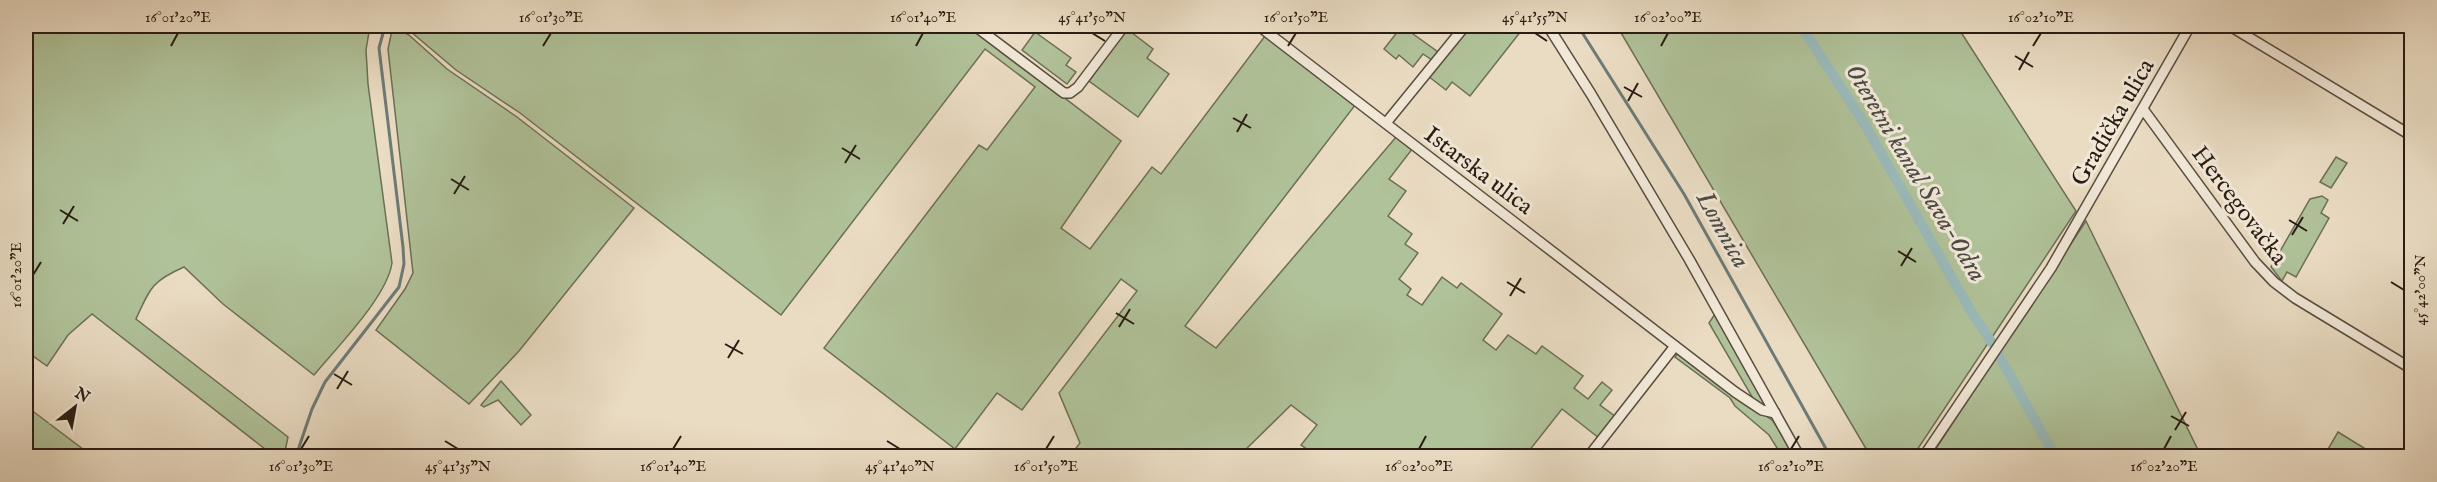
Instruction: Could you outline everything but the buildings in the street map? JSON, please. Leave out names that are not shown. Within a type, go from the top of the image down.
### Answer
[{"type":"street","points":[[975,26],[1064,93],[1070,93],[1078,87],[1124,26]]},
{"type":"street","name":"Istarska ulica","points":[[1259,26],[1675,346],[1754,405],[1762,410],[1775,413]]},
{"type":"street","points":[[1386,123],[1465,26]]},
{"type":"street","points":[[1548,26],[1689,259],[1799,456]]},
{"type":"street","name":"Gradička ulica","points":[[1924,456],[2051,268],[2190,26]]},
{"type":"street","points":[[2230,26],[2412,136]]},
{"type":"street","name":"Hercegovačka","points":[[2143,108],[2255,262],[2274,282],[2295,298],[2412,369]]},
{"type":"street","points":[[1589,456],[1675,346]]},
{"type":"green space","points":[[26,26],[370,26],[366,50],[368,84],[392,263],[381,291],[360,321],[314,375],[223,304],[184,267],[158,281],[136,319],[288,437],[284,456],[274,456],[92,314],[68,335],[47,366],[26,351]]},
{"type":"green space","points":[[393,26],[409,35],[447,69],[517,117],[634,208],[519,351],[469,404],[376,330],[405,289],[413,273],[388,49]]},
{"type":"green space","points":[[404,26],[970,26],[1121,141],[1061,228],[1090,249],[1152,167],[1161,174],[1265,36],[1356,104],[1185,326],[1216,348],[1397,136],[1413,148],[1389,179],[1406,191],[1388,216],[1412,234],[1405,244],[1418,253],[1399,279],[1411,289],[1407,295],[1422,305],[1442,277],[1457,288],[1461,283],[1502,314],[1483,340],[1496,350],[1508,335],[1536,354],[1542,346],[1583,376],[1574,388],[1588,399],[1602,382],[1612,390],[1600,405],[1616,417],[1599,438],[1562,409],[1525,456],[1341,456],[1331,449],[1326,456],[1317,456],[1301,445],[1317,425],[1291,405],[1239,456],[1070,456],[1080,443],[1059,393],[1137,291],[1121,279],[1022,410],[997,393],[955,449],[824,348],[979,145],[987,150],[1035,87],[985,49],[781,315],[520,113],[456,70]]},
{"type":"green space","points":[[1402,26],[1438,52],[1432,60],[1423,54],[1413,67],[1399,55],[1396,59],[1384,49]]},
{"type":"green space","points":[[1469,26],[1525,26],[1470,96],[1452,82],[1446,90],[1428,76]]},
{"type":"green space","points":[[1617,26],[1957,26],[2076,211],[1913,456],[1872,456],[1865,447]]},
{"type":"green space","points":[[1127,29],[1153,49],[1147,58],[1169,74],[1138,117],[1089,81]]},
{"type":"green space","points":[[1035,32],[1071,58],[1066,65],[1076,72],[1067,84],[1022,50]]},
{"type":"green space","points":[[2336,157],[2347,163],[2331,188],[2320,182]]},
{"type":"green space","points":[[2322,196],[2328,200],[2321,213],[2329,218],[2296,277],[2287,272],[2282,281],[2271,267],[2310,199]]},
{"type":"green space","points":[[2086,221],[2201,456],[1931,456]]},
{"type":"green space","points":[[1715,314],[1764,401],[1762,405],[1755,402],[1709,323]]},
{"type":"green space","points":[[1679,352],[1773,421],[1795,456],[1782,456],[1769,435],[1735,406],[1730,398],[1675,357]]},
{"type":"green space","points":[[501,381],[531,415],[521,425],[498,400],[484,407],[481,405]]},
{"type":"green space","points":[[26,406],[92,456],[26,456]]},
{"type":"green space","points":[[2338,432],[2377,456],[2324,456]]},
{"type":"waterway","points":[[296,456],[312,409],[325,382],[399,287],[404,264],[379,48],[385,26]]},
{"type":"waterway","name":"Lomnica","points":[[1578,26],[1684,194],[1830,456]]},
{"type":"waterway","name":"Oteretni kanal Sava-Odra","points":[[1801,26],[1864,123],[1969,308],[1992,343]]},
{"type":"waterway","name":"Oteretni kanal Sava-Odra","points":[[1998,354],[2055,456]]}]
